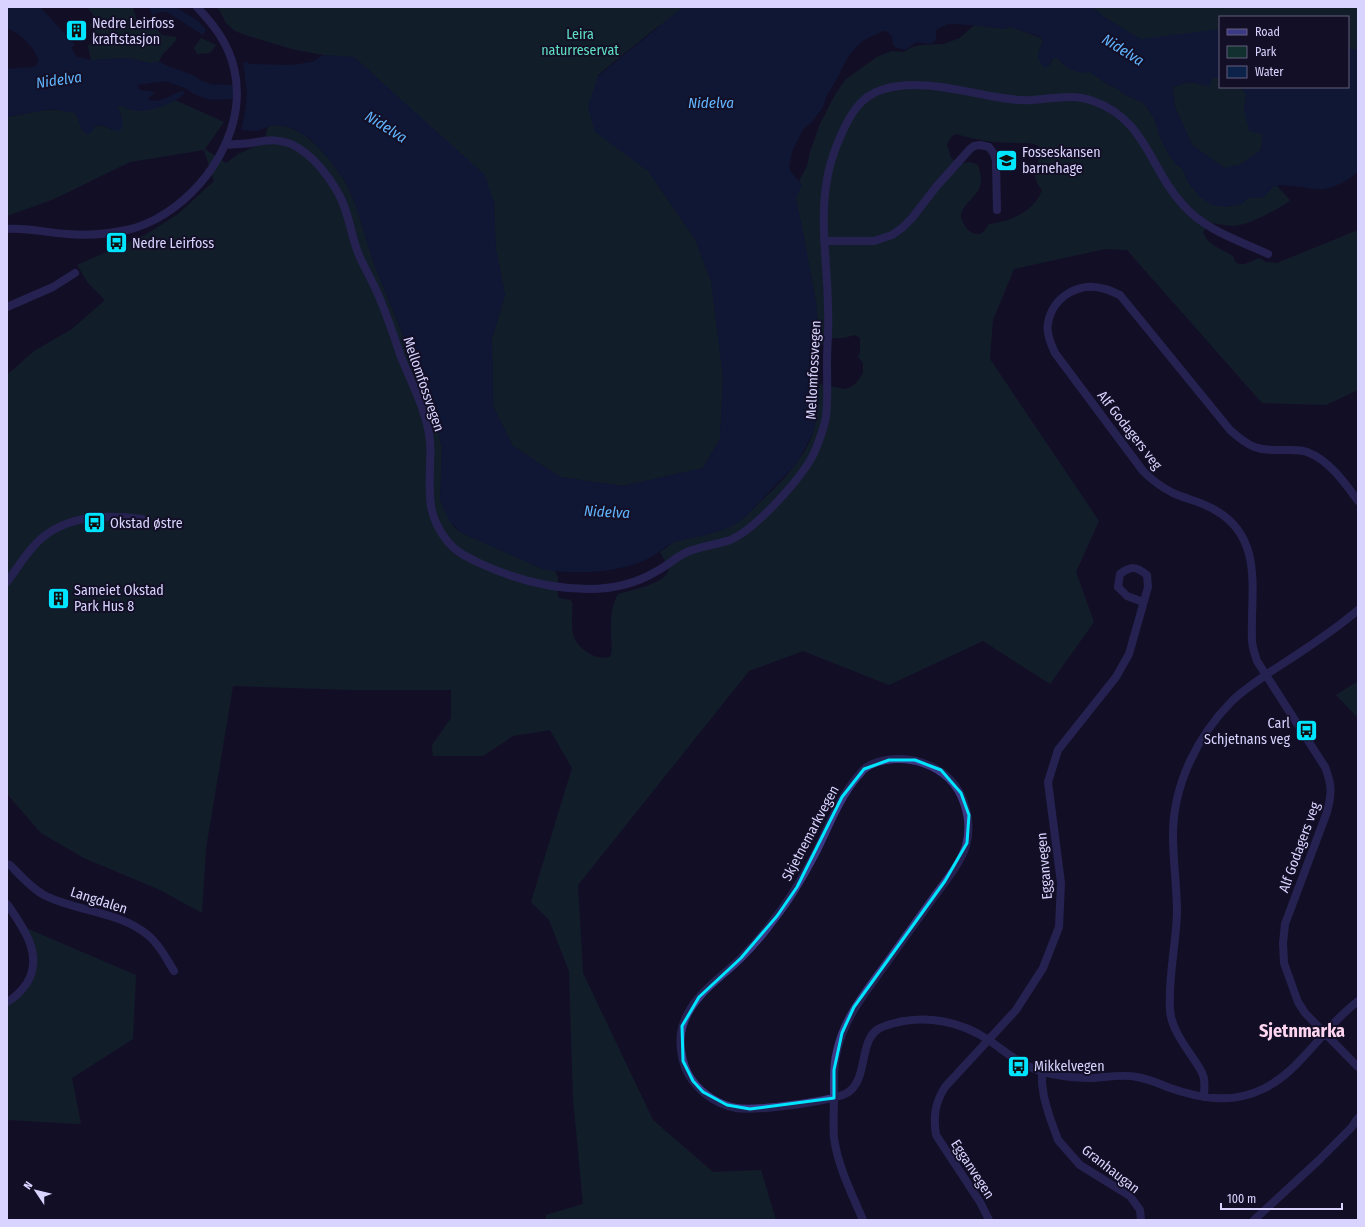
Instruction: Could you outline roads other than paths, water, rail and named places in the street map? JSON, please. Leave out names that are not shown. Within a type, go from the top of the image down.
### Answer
[{"type":"street","points":[[7,228],[83,235],[118,232],[146,224],[170,211],[192,192],[213,166],[225,145],[232,126],[237,95],[232,61],[224,42],[218,31],[197,7]]},
{"type":"street","name":"Mellomfossvegen","points":[[225,145],[268,140],[287,142],[312,159],[328,178],[342,200],[358,252],[377,292],[426,419],[431,444],[429,501],[435,524],[452,548],[470,559],[498,572],[527,582],[554,586],[590,589],[613,587],[634,582],[656,572],[687,552],[731,539],[749,529],[800,474],[815,452],[826,418],[828,309],[824,241],[824,207],[828,174],[838,143],[850,115],[865,98],[875,92],[898,86],[925,86],[1007,99],[1033,100],[1073,97],[1090,99],[1121,117],[1137,133],[1150,152],[1164,181],[1181,203],[1192,214],[1217,232],[1268,254]]},
{"type":"street","points":[[824,241],[874,241],[892,235],[912,218],[936,187],[974,146],[980,145],[988,147],[994,154],[996,161],[997,210]]},
{"type":"street","points":[[7,307],[54,287],[75,272]]},
{"type":"street","name":"Alf Godagers veg","points":[[1358,501],[1329,466],[1316,456],[1298,449],[1264,450],[1245,442],[1230,430],[1120,295],[1105,288],[1088,287],[1076,289],[1062,297],[1052,310],[1048,324],[1049,340],[1055,353],[1143,471],[1156,483],[1172,493],[1215,509],[1238,528],[1244,536],[1250,554],[1253,579],[1252,642],[1257,661],[1325,767],[1330,781],[1331,796],[1327,812],[1285,924],[1283,943],[1284,963],[1298,1002],[1305,1013],[1358,1067]]},
{"type":"street","points":[[7,582],[33,546],[56,528],[69,522],[94,517],[109,516],[142,519]]},
{"type":"street","name":"Egganvegen","points":[[989,1220],[980,1202],[936,1135],[934,1112],[938,1099],[945,1087],[990,1040],[1016,1010],[1043,968],[1059,927],[1061,883],[1048,782],[1058,750],[1116,678],[1129,654],[1148,587],[1147,575],[1140,569],[1128,568],[1120,574],[1118,587],[1127,596],[1143,602]]},
{"type":"street","points":[[1204,1098],[1204,1079],[1202,1072],[1181,1040],[1170,1013],[1169,998],[1177,913],[1173,834],[1176,805],[1185,772],[1199,744],[1217,718],[1234,700],[1266,675],[1328,634],[1358,610]]},
{"type":"street","name":"Skjetnemarkvegen","points":[[834,1098],[750,1108],[738,1108],[720,1103],[703,1092],[693,1081],[685,1067],[680,1043],[682,1026],[690,1008],[699,997],[741,958],[777,916],[797,887],[847,788],[864,769],[877,763],[889,760],[915,760],[940,770],[952,780],[961,793],[968,815],[967,843],[962,856],[945,881],[854,1007],[842,1033],[837,1051],[834,1070],[834,1098],[834,1135],[843,1172],[863,1220]]},
{"type":"street","name":"Langdalen","points":[[7,864],[10,865],[32,887],[44,895],[67,904],[127,922],[140,929],[150,937],[174,971]]},
{"type":"street","points":[[7,904],[24,929],[30,942],[33,957],[33,970],[24,988],[7,1002]]},
{"type":"street","points":[[834,1098],[849,1092],[855,1086],[872,1033],[880,1027],[902,1021],[923,1019],[942,1021],[977,1032],[1022,1063],[1042,1072],[1078,1078],[1136,1077],[1204,1098],[1223,1100],[1235,1098],[1252,1094],[1270,1086],[1294,1068],[1325,1033],[1358,1000]]},
{"type":"street","name":"Granhaugan","points":[[1042,1072],[1044,1096],[1058,1140],[1080,1165],[1130,1196],[1140,1210],[1141,1220]]},
{"type":"street","points":[[1254,1220],[1335,1145],[1358,1118]]},
{"type":"water","name":"Nidelva","points":[[7,7],[40,7],[75,45],[71,48],[77,57],[91,60],[127,58],[150,63],[159,62],[187,75],[190,82],[178,85],[165,81],[137,85],[140,90],[154,92],[154,94],[147,99],[151,101],[164,99],[182,91],[185,92],[182,96],[165,105],[146,111],[138,111],[119,106],[118,108],[123,124],[121,130],[118,132],[106,126],[100,125],[94,127],[92,132],[88,134],[85,133],[81,128],[75,113],[51,109],[7,117],[7,69],[35,67],[39,61],[34,50],[26,41],[7,28]]},
{"type":"water","points":[[149,7],[175,7],[198,21],[206,30],[203,35],[167,12],[152,15]]},
{"type":"water","name":"Nidelva","points":[[683,7],[1092,7],[1104,17],[1141,39],[1219,29],[1219,78],[1212,78],[1209,86],[1189,82],[1172,87],[1175,107],[1192,145],[1224,168],[1240,165],[1261,150],[1263,134],[1249,131],[1244,111],[1246,94],[1241,88],[1349,88],[1349,48],[1358,50],[1358,172],[1332,187],[1317,189],[1283,185],[1273,187],[1262,198],[1248,198],[1242,204],[1225,207],[1212,205],[1200,197],[1188,182],[1183,170],[1174,162],[1159,135],[1154,118],[1142,102],[1127,96],[1090,72],[1081,73],[1069,69],[1057,58],[1053,58],[1048,67],[1044,67],[1039,61],[1040,49],[1043,43],[1041,37],[1010,27],[1003,29],[974,25],[948,24],[937,29],[936,38],[932,43],[915,43],[905,50],[893,45],[892,37],[887,31],[883,31],[864,40],[850,54],[827,95],[823,107],[812,122],[803,129],[792,152],[789,167],[791,172],[802,185],[796,198],[816,303],[820,346],[817,415],[813,433],[797,463],[745,517],[720,531],[674,542],[649,558],[621,568],[595,572],[555,571],[543,569],[460,532],[448,519],[440,500],[442,448],[435,417],[374,264],[355,203],[345,181],[329,159],[309,138],[292,128],[285,126],[273,125],[257,131],[241,130],[246,97],[243,63],[291,65],[312,62],[323,55],[354,57],[485,175],[494,202],[496,249],[505,295],[492,338],[493,406],[513,446],[560,477],[623,486],[703,468],[720,439],[723,376],[711,281],[695,239],[648,171],[595,132],[588,107],[598,76]]},
{"type":"waterway","name":"Nidelva","points":[[171,75],[210,92],[228,92]]},
{"type":"place","name":"Nedre Leirfoss kraftstasjon","points":[[77,31]]},
{"type":"place","name":"Fosseskansen barnehage","points":[[1007,160]]},
{"type":"place","name":"Nedre Leirfoss","points":[[116,243]]},
{"type":"place","name":"Okstad østre","points":[[94,523]]},
{"type":"place","name":"Sameiet Okstad Park Hus 8","points":[[58,598]]},
{"type":"place","name":"Carl Schjetnans veg","points":[[1306,731]]},
{"type":"place","name":"Mikkelvegen","points":[[1019,1066]]},
{"type":"district","name":"Sjetnmarka","points":[[1302,1031]]},
{"type":"park label","name":"Leira naturreservat","points":[[580,42]]}]
